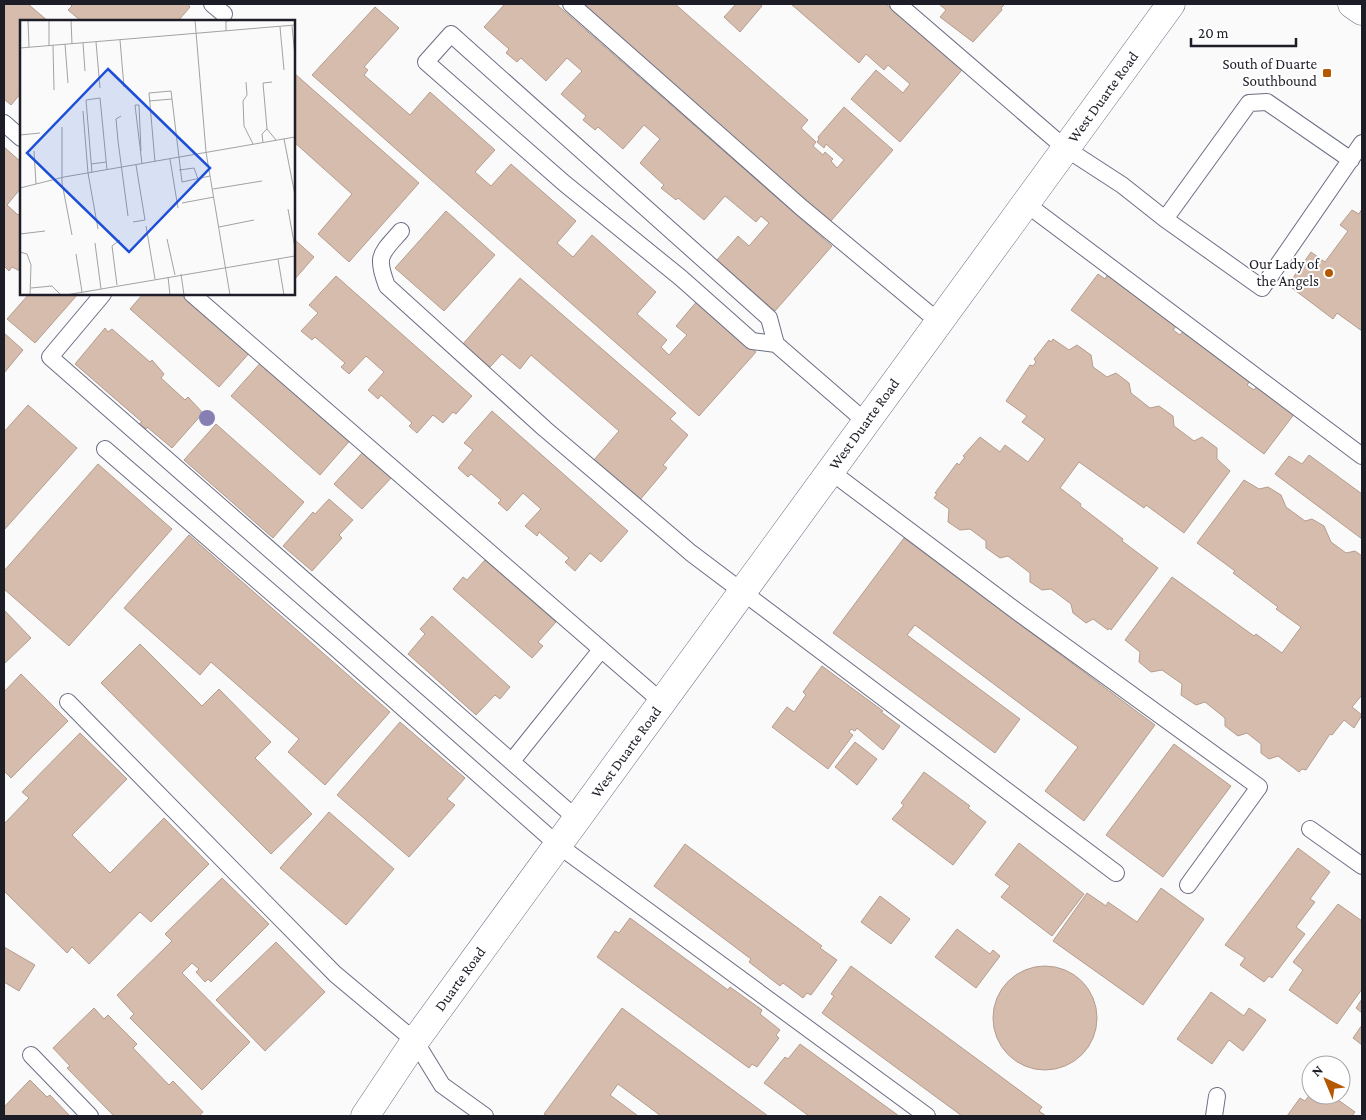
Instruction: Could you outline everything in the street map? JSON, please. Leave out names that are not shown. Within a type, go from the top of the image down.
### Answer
[{"type":"main road","name":"West Duarte Road","points":[[558,845],[1171,4]]},
{"type":"main road","points":[[1352,4],[1362,11]]},
{"type":"main road","name":"Duarte Road","points":[[365,1116],[415,1041],[558,845]]},
{"type":"lane","points":[[571,4],[802,208],[938,322]]},
{"type":"lane","points":[[898,4],[1066,148],[1122,185],[1165,219],[1262,288],[1362,143]]},
{"type":"lane","points":[[776,344],[769,318],[451,34],[426,62],[564,183],[681,278],[752,341],[776,344],[866,422]]},
{"type":"lane","points":[[1165,219],[1249,103],[1267,102],[1351,160]]},
{"type":"lane","points":[[4,122],[20,137]]},
{"type":"lane","points":[[1025,203],[1362,456]]},
{"type":"lane","points":[[401,231],[381,254],[380,268],[387,286],[545,428],[691,553],[1116,873]]},
{"type":"lane","points":[[102,295],[50,357],[577,819]]},
{"type":"lane","points":[[193,295],[600,651],[662,702]]},
{"type":"lane","points":[[105,449],[332,645],[558,845],[927,1116]]},
{"type":"lane","points":[[830,471],[1019,613],[1259,788],[1188,885]]},
{"type":"lane","points":[[512,761],[600,651]]},
{"type":"lane","points":[[68,702],[335,974],[415,1041],[442,1085],[485,1116]]},
{"type":"lane","points":[[1310,828],[1362,866]]},
{"type":"lane","points":[[31,1055],[90,1116]]},
{"type":"lane","points":[[1214,1116],[1217,1096]]},
{"type":"building","points":[[4,4],[28,4],[47,20],[20,20],[20,94],[11,105],[4,99]]},
{"type":"building","points":[[70,4],[188,4],[190,7],[179,20],[80,20],[68,10],[72,6]]},
{"type":"building","points":[[505,4],[556,4],[832,246],[775,311],[717,260],[738,236],[749,246],[769,223],[761,216],[756,222],[725,196],[704,220],[678,198],[676,200],[661,188],[664,185],[640,163],[660,139],[644,125],[623,149],[598,127],[595,130],[583,120],[586,116],[561,94],[582,71],[567,58],[546,81],[521,58],[517,62],[506,53],[509,49],[484,27]]},
{"type":"building","points":[[580,4],[675,4],[808,120],[801,128],[816,142],[813,146],[823,155],[825,152],[833,159],[831,161],[837,168],[844,160],[826,144],[824,148],[817,142],[818,137],[844,107],[893,150],[830,222]]},
{"type":"building","points":[[736,4],[759,4],[762,6],[740,32],[724,17]]},
{"type":"building","points":[[791,4],[886,4],[962,70],[900,142],[851,99],[876,70],[903,93],[910,84],[888,65],[884,70],[866,54],[859,63]]},
{"type":"building","points":[[939,4],[1005,4],[1001,8],[1002,10],[973,42],[940,17],[946,10]]},
{"type":"building","points":[[375,7],[399,28],[364,67],[368,70],[364,75],[410,115],[430,92],[495,150],[475,172],[491,186],[511,164],[576,221],[557,243],[573,257],[592,235],[656,292],[637,314],[667,340],[661,347],[669,355],[687,335],[676,326],[698,300],[756,352],[699,416],[312,75]]},
{"type":"building","points":[[295,74],[419,183],[349,262],[318,234],[352,194],[295,143]]},
{"type":"building","points":[[4,147],[20,161],[20,189],[7,205],[18,215],[20,213],[20,271],[12,267],[9,271],[4,266]]},
{"type":"building","name":"Our Lady of the Angels","points":[[1362,209],[1362,331],[1337,313],[1333,319],[1288,285],[1311,252],[1325,262],[1348,231],[1340,225],[1352,210],[1359,214]]},
{"type":"building","points":[[446,211],[495,255],[444,311],[395,268]]},
{"type":"building","points":[[295,240],[314,257],[295,279]]},
{"type":"building","points":[[1098,274],[1105,279],[1108,274],[1177,325],[1173,330],[1180,335],[1184,330],[1251,380],[1247,385],[1254,390],[1258,385],[1295,413],[1264,454],[1071,310]]},
{"type":"building","points":[[336,276],[472,396],[456,414],[453,412],[443,423],[433,415],[417,433],[409,426],[412,423],[381,395],[378,399],[368,390],[384,372],[366,356],[349,374],[341,367],[345,363],[315,337],[312,340],[301,331],[318,313],[309,305]]},
{"type":"building","points":[[520,278],[676,413],[670,419],[688,435],[663,465],[667,468],[639,501],[593,461],[619,431],[531,355],[520,369],[502,354],[490,367],[463,344]]},
{"type":"building","points":[[28,295],[77,295],[35,343],[7,319]]},
{"type":"building","points":[[142,295],[190,295],[252,350],[219,387],[130,309]]},
{"type":"building","points":[[105,328],[108,332],[112,329],[150,362],[152,360],[164,374],[161,378],[185,400],[188,397],[203,413],[172,448],[147,427],[146,429],[139,424],[142,422],[75,364]]},
{"type":"building","points":[[4,333],[23,350],[4,373]]},
{"type":"building","points":[[1053,339],[1069,350],[1077,345],[1091,355],[1093,367],[1107,377],[1116,373],[1129,383],[1131,393],[1150,408],[1159,406],[1173,416],[1174,426],[1194,441],[1202,437],[1217,448],[1217,459],[1230,471],[1184,533],[1146,505],[1144,508],[1079,462],[1060,488],[1123,539],[1122,541],[1158,568],[1111,630],[1109,628],[1108,630],[1093,619],[1086,623],[1073,613],[1071,604],[1051,589],[1042,590],[1030,582],[1030,573],[1008,556],[1000,558],[986,548],[986,541],[970,529],[960,530],[948,522],[949,509],[934,498],[937,494],[935,493],[957,463],[959,465],[965,457],[963,456],[980,437],[1000,452],[1005,445],[1028,462],[1045,439],[1022,422],[1027,416],[1006,401],[1030,365],[1033,366],[1036,362],[1034,359],[1049,340],[1051,342]]},
{"type":"building","points":[[263,360],[352,438],[320,475],[231,396]]},
{"type":"building","points":[[28,405],[77,448],[4,530],[4,432]]},
{"type":"building","points":[[492,411],[628,531],[601,562],[590,553],[575,571],[565,562],[569,558],[539,532],[537,536],[525,526],[541,509],[523,493],[507,511],[498,503],[501,500],[471,474],[468,477],[458,468],[473,450],[464,443]]},
{"type":"building","points":[[216,424],[304,502],[273,538],[184,460]]},
{"type":"building","points":[[364,451],[392,477],[362,509],[334,484]]},
{"type":"building","points":[[1309,455],[1362,494],[1362,539],[1275,474],[1289,456],[1302,464]]},
{"type":"building","points":[[98,464],[172,529],[69,646],[4,589],[4,571]]},
{"type":"building","points":[[1244,480],[1259,489],[1268,487],[1281,495],[1286,507],[1305,521],[1312,519],[1324,526],[1331,542],[1346,553],[1355,551],[1362,556],[1362,695],[1352,707],[1362,715],[1354,728],[1344,720],[1332,735],[1330,734],[1306,770],[1302,769],[1299,772],[1278,756],[1269,759],[1261,753],[1261,744],[1247,733],[1238,736],[1225,726],[1225,718],[1205,702],[1196,705],[1181,695],[1182,684],[1162,670],[1151,672],[1139,662],[1140,652],[1125,640],[1172,577],[1254,636],[1256,634],[1282,653],[1301,627],[1233,573],[1235,571],[1197,543]]},
{"type":"building","points":[[329,499],[353,520],[339,535],[342,538],[312,571],[283,546],[313,512],[315,514]]},
{"type":"building","points":[[189,535],[390,712],[325,785],[288,752],[299,739],[211,662],[200,675],[124,608]]},
{"type":"building","points":[[904,538],[1155,725],[1084,821],[1045,791],[1078,747],[915,625],[907,635],[1020,719],[995,753],[833,633]]},
{"type":"building","points":[[485,560],[556,622],[538,642],[543,646],[532,658],[453,589],[463,577],[467,580]]},
{"type":"building","points":[[4,610],[31,638],[4,664]]},
{"type":"building","points":[[432,616],[510,687],[500,699],[495,695],[476,715],[408,654],[425,634],[420,629]]},
{"type":"building","points":[[140,644],[202,706],[219,689],[271,742],[255,758],[312,814],[271,854],[101,683]]},
{"type":"building","points":[[822,666],[883,711],[881,712],[900,726],[883,750],[857,728],[855,731],[851,729],[849,732],[853,735],[828,769],[772,727],[787,707],[794,712],[806,695],[803,692]]},
{"type":"building","points":[[21,674],[68,721],[11,778],[4,771],[4,692]]},
{"type":"building","points":[[400,722],[465,778],[447,799],[455,805],[409,857],[337,795]]},
{"type":"building","points":[[80,733],[127,779],[72,835],[110,873],[164,818],[209,864],[151,922],[140,912],[89,964],[72,947],[67,953],[4,891],[4,824],[29,798],[22,792]]},
{"type":"building","points":[[855,742],[877,759],[857,785],[835,767]]},
{"type":"building","points":[[1174,744],[1231,786],[1163,877],[1106,835]]},
{"type":"building","points":[[924,772],[970,806],[968,808],[986,822],[953,865],[892,819],[904,805],[901,803]]},
{"type":"building","points":[[329,812],[394,869],[346,925],[280,868]]},
{"type":"building","points":[[1019,843],[1084,894],[1052,936],[1001,897],[1010,886],[995,875]]},
{"type":"building","points":[[685,844],[822,946],[820,948],[837,960],[811,995],[807,993],[803,998],[783,983],[780,986],[749,962],[751,959],[654,886]]},
{"type":"building","points":[[1298,848],[1330,872],[1310,899],[1315,902],[1296,927],[1305,934],[1272,978],[1269,976],[1264,982],[1240,965],[1245,958],[1225,945]]},
{"type":"building","points":[[222,878],[269,924],[211,982],[208,979],[205,982],[196,972],[199,969],[192,963],[182,973],[250,1042],[202,1090],[130,1018],[134,1014],[117,995],[172,941],[165,934]]},
{"type":"building","points":[[1161,888],[1204,919],[1143,1005],[1053,941],[1087,893],[1106,906],[1108,902],[1137,922]]},
{"type":"building","points":[[880,896],[910,919],[891,944],[861,922]]},
{"type":"building","points":[[1338,904],[1362,921],[1362,989],[1337,1024],[1289,990],[1303,970],[1293,962]]},
{"type":"building","points":[[630,918],[728,990],[730,987],[762,1010],[760,1014],[780,1030],[776,1035],[779,1038],[757,1067],[752,1064],[749,1068],[597,957],[615,931],[619,933]]},
{"type":"building","points":[[957,929],[990,954],[993,950],[1000,956],[976,988],[935,957]]},
{"type":"building","points":[[276,942],[325,992],[265,1051],[216,1000]]},
{"type":"building","points":[[4,947],[35,965],[19,991],[4,982]]},
{"type":"building","points":[[851,966],[1042,1107],[1039,1111],[1046,1116],[962,1116],[822,1013],[834,996],[831,994]]},
{"type":"building","points":[[1045,966],[1065,970],[1082,981],[1093,998],[1097,1018],[1093,1038],[1082,1055],[1065,1066],[1045,1070],[1025,1066],[1008,1055],[997,1038],[993,1018],[997,998],[1008,981],[1025,970]]},
{"type":"building","points":[[1211,992],[1244,1016],[1249,1008],[1266,1020],[1243,1051],[1229,1040],[1212,1064],[1177,1039]]},
{"type":"building","points":[[1362,999],[1362,1013],[1356,1008]]},
{"type":"building","points":[[94,1008],[104,1019],[108,1015],[137,1044],[133,1048],[169,1085],[173,1081],[203,1112],[200,1115],[202,1116],[114,1116],[67,1068],[70,1066],[53,1048]]},
{"type":"building","points":[[622,1008],[768,1116],[661,1116],[618,1084],[610,1095],[638,1116],[548,1116],[544,1114]]},
{"type":"building","points":[[1362,1025],[1362,1045],[1353,1038]]},
{"type":"building","points":[[800,1044],[899,1116],[809,1116],[764,1083],[785,1057],[788,1059]]},
{"type":"building","points":[[30,1080],[47,1097],[50,1095],[70,1116],[4,1116],[4,1107]]},
{"type":"building","points":[[1300,1098],[1301,1105],[1345,1105],[1355,1112],[1352,1116],[1287,1116]]},
{"type":"place","name":"South of Duarte Southbound","points":[[1327,73]]},
{"type":"place","name":"Our Lady of the Angels","points":[[1329,273]]}]
